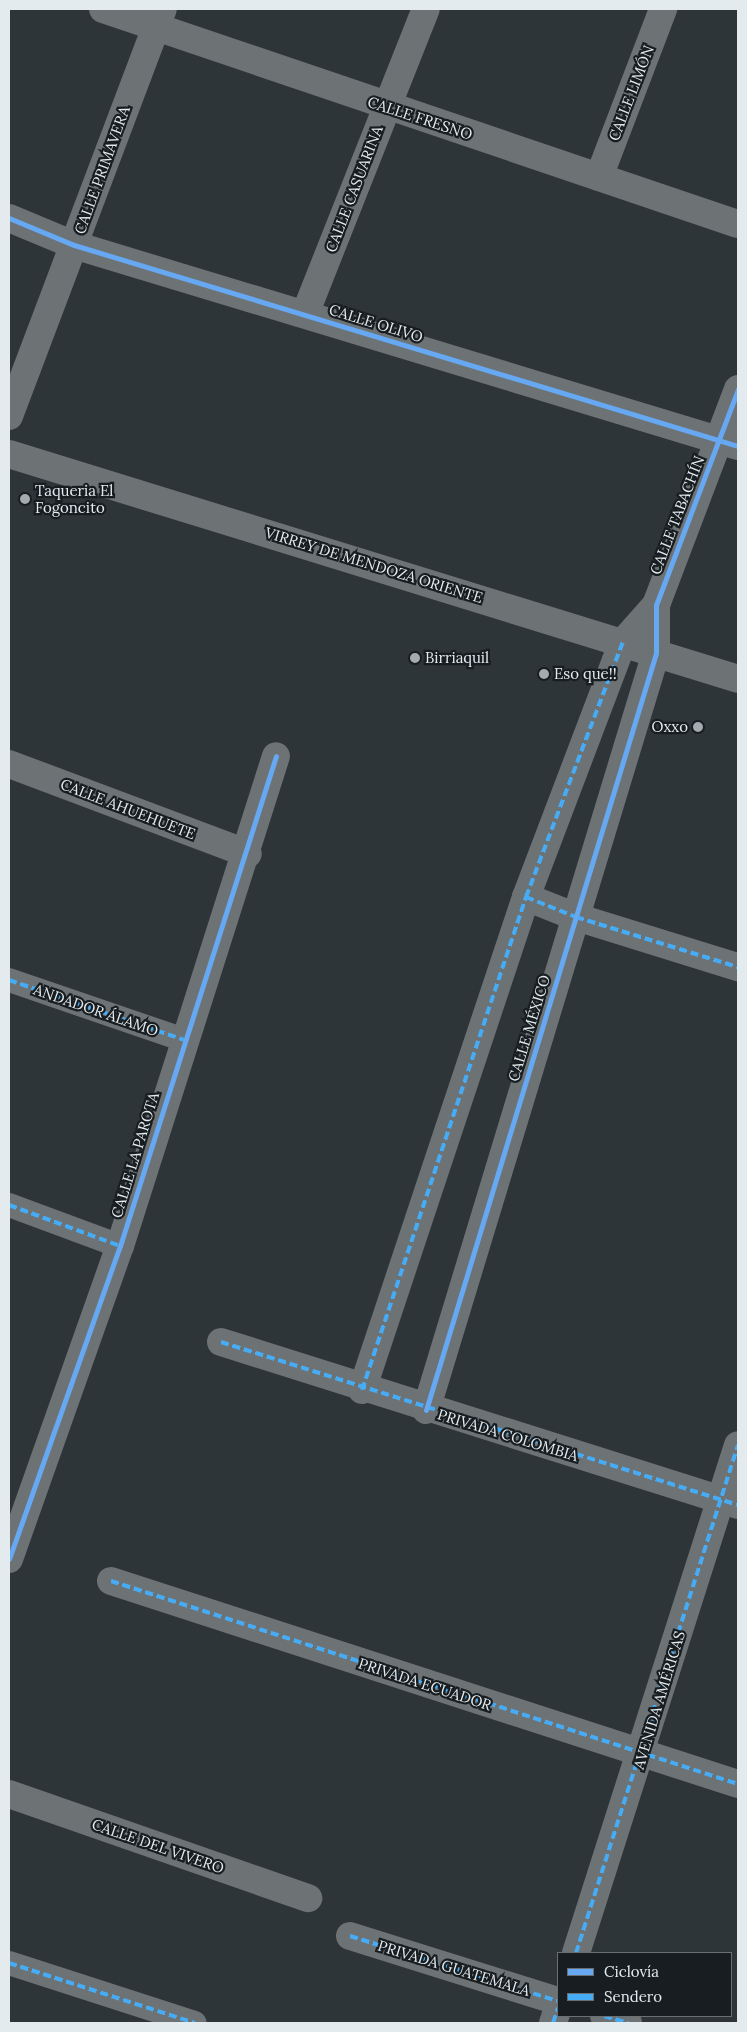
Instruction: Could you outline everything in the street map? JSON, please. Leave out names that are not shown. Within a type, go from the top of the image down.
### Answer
[{"type":"street","name":"CALLE FRESNO","points":[[103,9],[158,19],[386,108],[738,224]]},
{"type":"street","name":"CALLE CASUARINA","points":[[305,314],[426,9]]},
{"type":"street","name":"CALLE LIMÓN","points":[[599,177],[663,9]]},
{"type":"street","name":"CALLE PRIMAVERA","points":[[9,416],[158,19]]},
{"type":"street","name":"CALLE OLIVO","points":[[9,218],[74,245],[729,443]]},
{"type":"street","name":"CALLE TABACHÍN","points":[[623,642],[656,605],[729,443],[738,389]]},
{"type":"street","name":"VIRREY DE MENDOZA ORIENTE","points":[[9,454],[738,679]]},
{"type":"street","name":"CALLE TABACHÍN","points":[[656,605],[656,653]]},
{"type":"street","points":[[362,1390],[526,897],[623,642]]},
{"type":"street","name":"CALLE MÉXICO","points":[[426,1410],[656,653]]},
{"type":"street","name":"CALLE LA PAROTA","points":[[9,1559],[120,1246],[184,1040],[248,854],[276,756]]},
{"type":"street","name":"CALLE AHUEHUETE","points":[[9,764],[248,854]]},
{"type":"street","points":[[526,897],[576,917],[738,967]]},
{"type":"street","name":"ANDADOR ÁLAMO","points":[[9,980],[184,1040]]},
{"type":"street","points":[[9,1204],[120,1246]]},
{"type":"street","name":"PRIVADA COLOMBIA","points":[[221,1342],[362,1390],[730,1502]]},
{"type":"street","name":"AVENIDA AMÉRICAS","points":[[576,1952],[642,1755],[730,1502],[738,1445]]},
{"type":"street","name":"PRIVADA ECUADOR","points":[[112,1581],[642,1755],[738,1784]]},
{"type":"street","name":"CALLE DEL VIVERO","points":[[9,1794],[308,1898]]},
{"type":"street","name":"PRIVADA GUATEMALA","points":[[350,1936],[557,2001]]},
{"type":"street","points":[[9,1962],[195,2023]]},
{"type":"street","points":[[607,2017],[628,2023]]},
{"type":"marked path","points":[[362,1390],[526,897],[623,642]]},
{"type":"marked path","points":[[526,897],[576,917],[738,967]]},
{"type":"marked path","points":[[9,980],[184,1040]]},
{"type":"marked path","points":[[9,1205],[120,1246]]},
{"type":"marked path","points":[[221,1342],[738,1505]]},
{"type":"marked path","points":[[576,1952],[738,1445]]},
{"type":"marked path","points":[[111,1581],[738,1784]]},
{"type":"marked path","points":[[350,1936],[557,2001]]},
{"type":"marked path","points":[[9,1963],[195,2023]]},
{"type":"marked path","points":[[553,2023],[557,2011]]},
{"type":"marked path","points":[[607,2017],[628,2023]]},
{"type":"cycle path","points":[[9,218],[74,245],[738,446]]},
{"type":"cycle path","points":[[426,1410],[656,653],[656,605],[738,389]]},
{"type":"cycle path","points":[[9,1559],[120,1246],[276,756]]},
{"type":"place","name":"Taqueria El Fogoncito","points":[[25,499]]},
{"type":"place","name":"Birriaquil","points":[[415,658]]},
{"type":"place","name":"Eso que!!","points":[[544,674]]},
{"type":"place","name":"Oxxo","points":[[698,727]]}]
